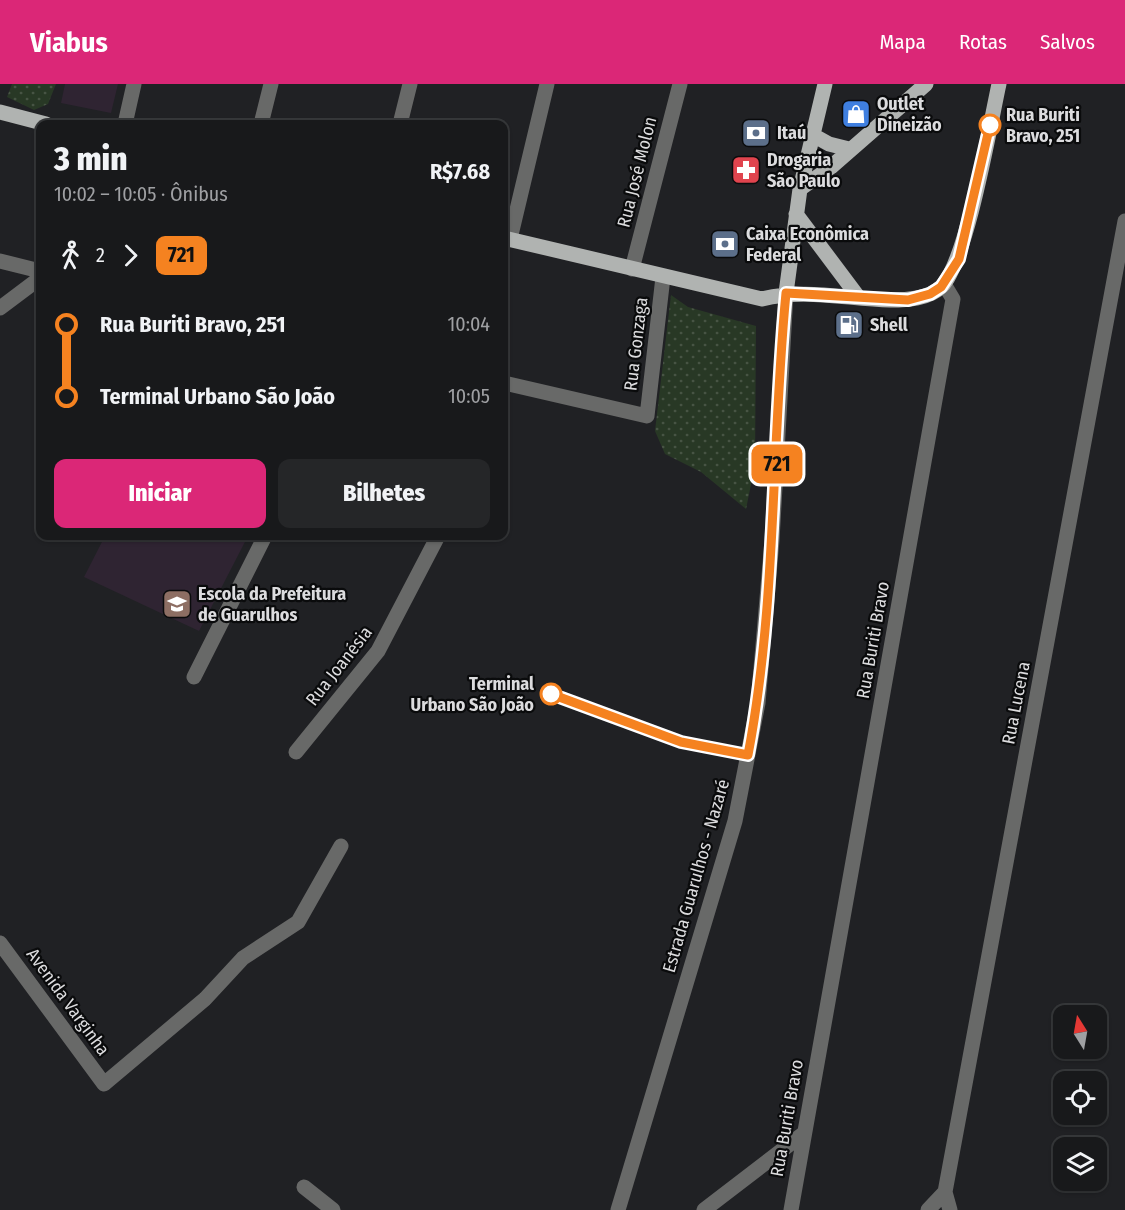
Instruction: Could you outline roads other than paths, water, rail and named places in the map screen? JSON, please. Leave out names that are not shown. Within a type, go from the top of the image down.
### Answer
[{"type":"main road","points":[[786,293],[800,189],[811,134],[825,84]]},
{"type":"main road","points":[[800,189],[831,167],[849,148],[926,84]]},
{"type":"main road","points":[[508,238],[762,299],[786,293],[908,300],[930,294],[944,284],[959,259],[999,84]]},
{"type":"main road","points":[[0,112],[36,121]]},
{"type":"main road","points":[[811,134],[829,144],[849,148]]},
{"type":"main road","points":[[796,214],[859,298]]},
{"type":"street","points":[[126,120],[135,84]]},
{"type":"street","points":[[262,120],[271,84]]},
{"type":"street","points":[[401,120],[410,84]]},
{"type":"street","points":[[508,234],[547,84]]},
{"type":"street","name":"Rua José Molon","points":[[632,269],[680,84]]},
{"type":"street","name":"Rua Lucena","points":[[950,1210],[945,1192],[1125,221]]},
{"type":"street","points":[[0,261],[36,270]]},
{"type":"street","name":"Rua Gonzaga","points":[[508,386],[647,416],[663,277]]},
{"type":"street","points":[[0,308],[36,281]]},
{"type":"street","name":"Rua Buriti Bravo","points":[[791,1210],[953,299],[944,284]]},
{"type":"street","name":"Estrada Guarulhos - Nazaré","points":[[618,1210],[735,821],[744,784],[759,692],[772,540],[786,293]]},
{"type":"street","points":[[194,677],[264,540]]},
{"type":"street","name":"Rua Joanésia","points":[[296,752],[385,640],[436,540]]},
{"type":"street","name":"Avenida Varginha","points":[[0,944],[104,1084],[205,999],[243,958],[298,922],[341,846]]},
{"type":"street","points":[[704,1210],[803,1134]]},
{"type":"street","points":[[304,1187],[333,1210]]},
{"type":"street","points":[[928,1210],[945,1192]]},
{"type":"place","name":"Outlet Dineizão","points":[[856,114]]},
{"type":"place","name":"Rua Buriti Bravo, 251","points":[[990,125]]},
{"type":"place","name":"Itaú","points":[[756,133]]},
{"type":"place","name":"Drogaria São Paulo","points":[[746,170]]},
{"type":"place","name":"Caixa Econômica Federal","points":[[725,244]]},
{"type":"place","name":"Shell","points":[[849,325]]},
{"type":"place","name":"Escola da Prefeitura de Guarulhos","points":[[177,604]]},
{"type":"place","name":"Terminal Urbano São João","points":[[551,694]]}]
